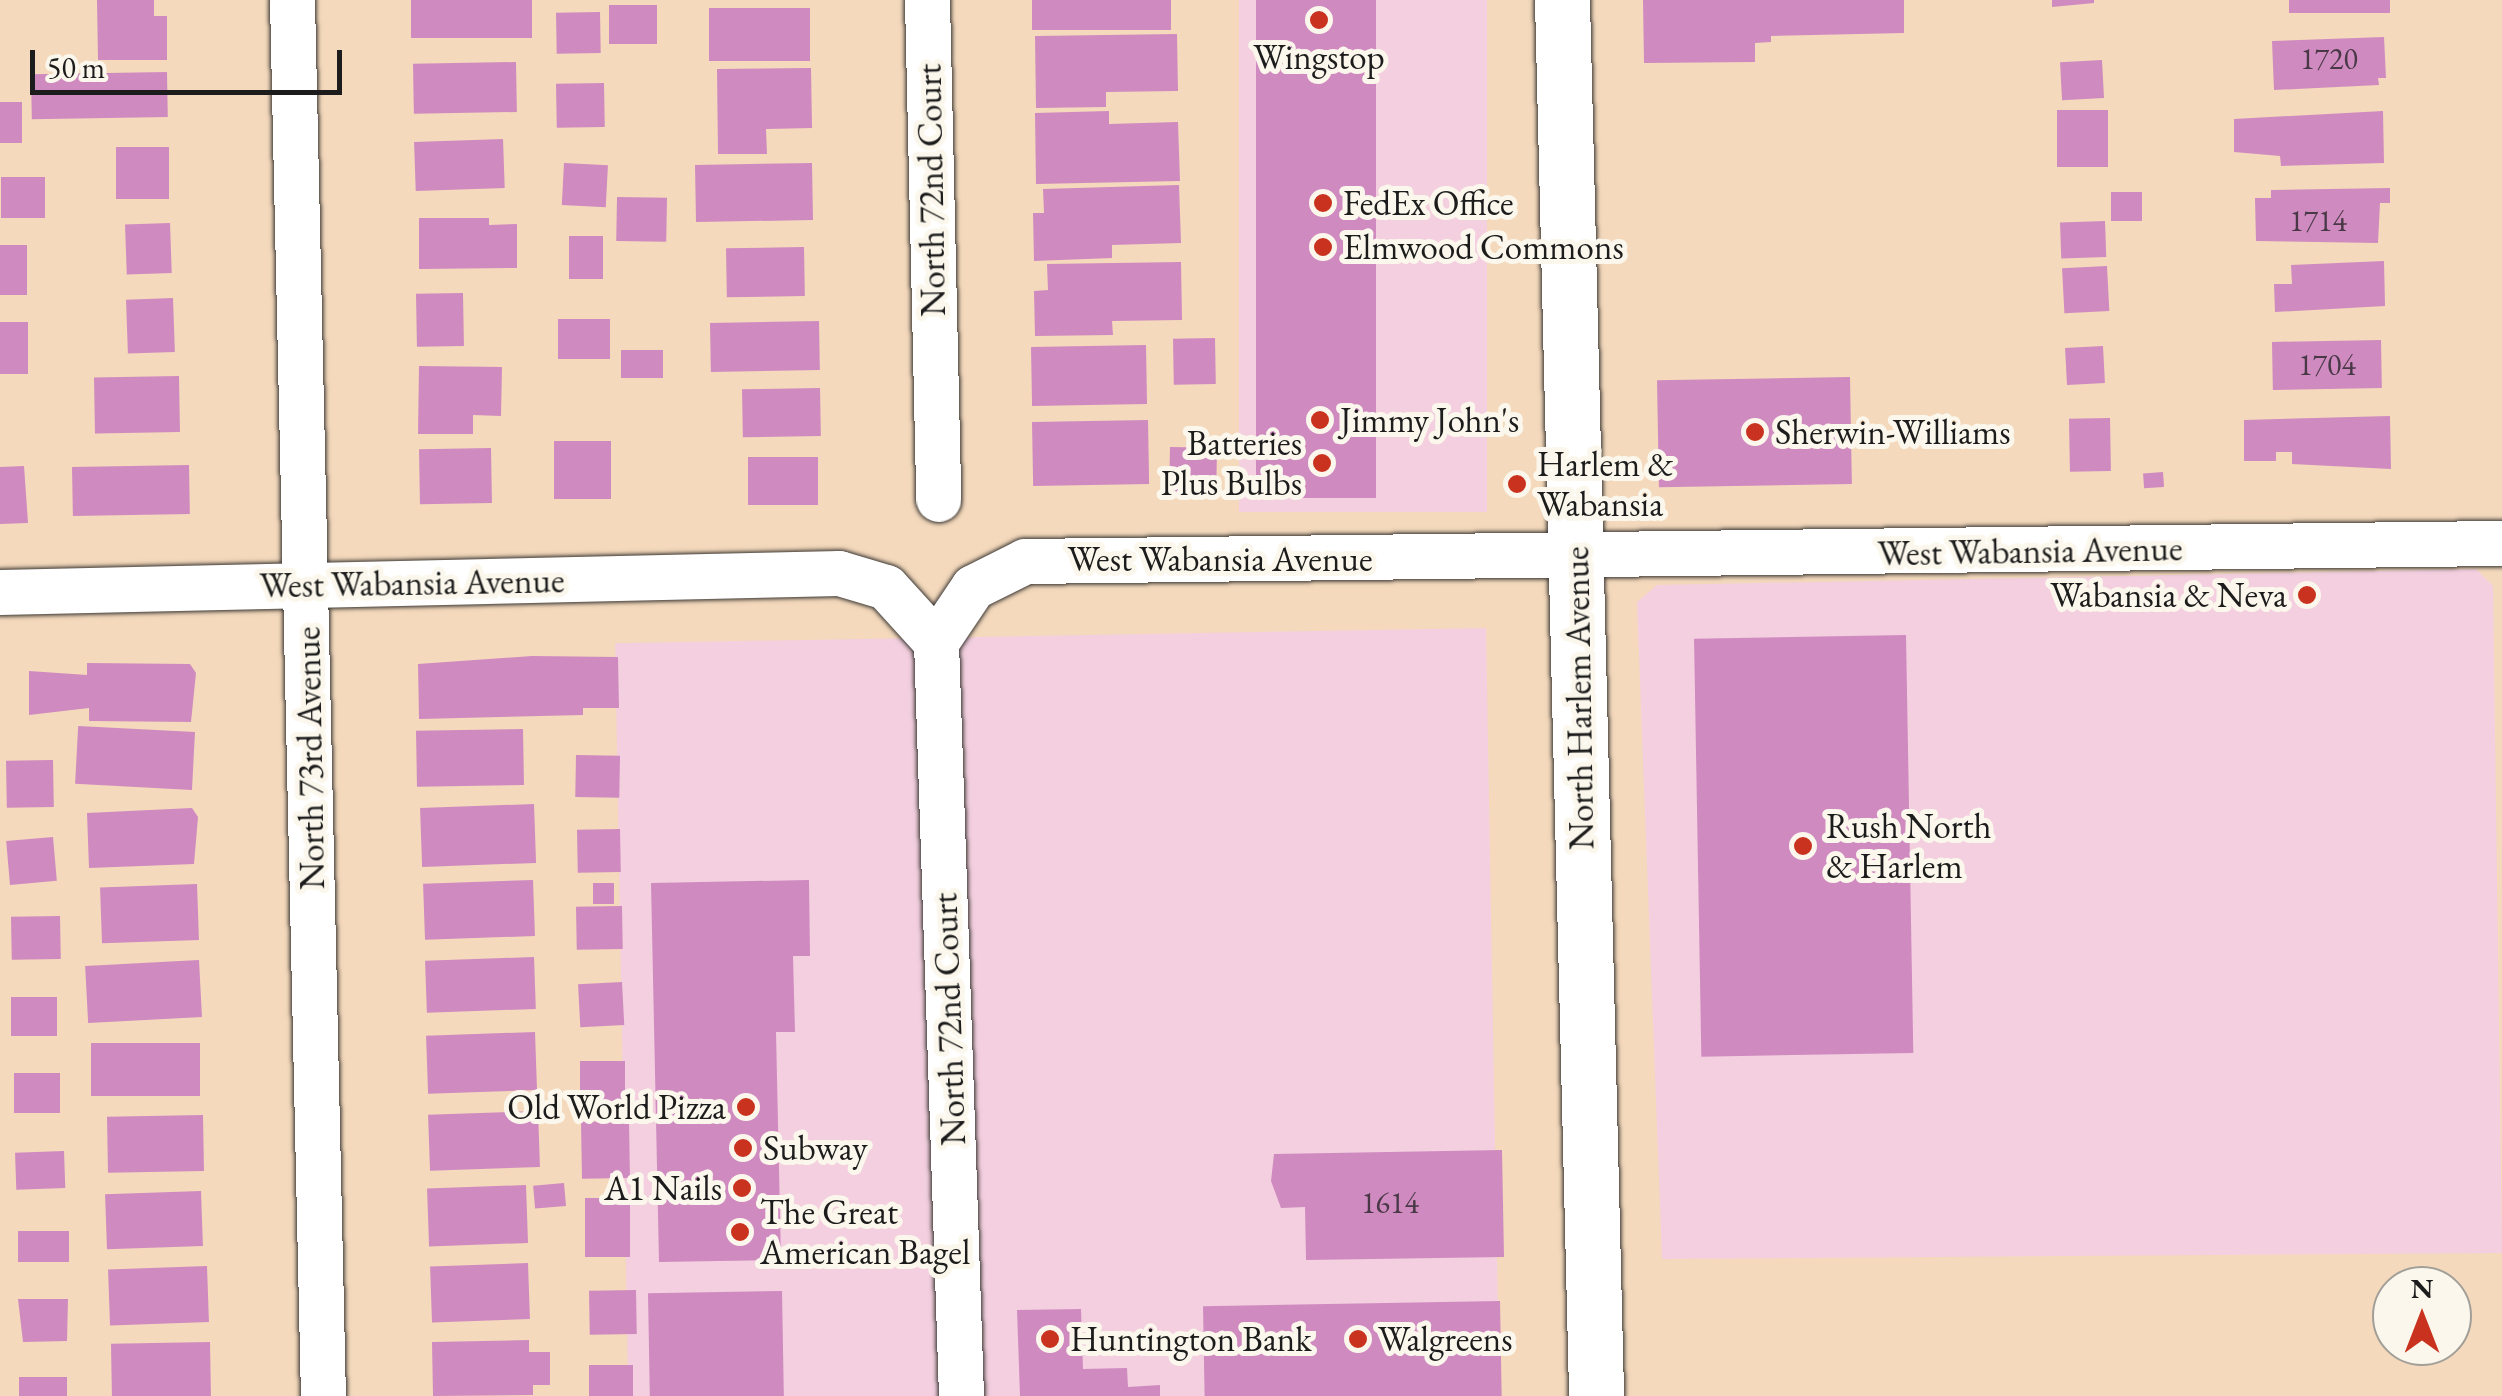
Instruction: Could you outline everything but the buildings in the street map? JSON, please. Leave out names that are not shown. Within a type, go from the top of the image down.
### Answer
[{"type":"main road","name":"North Harlem Avenue","points":[[1562,0],[1596,1396]]},
{"type":"street","name":"North 73rd Avenue","points":[[292,0],[324,1396]]},
{"type":"street","name":"North 72nd Court","points":[[927,0],[938,499]]},
{"type":"street","name":"West Wabansia Avenue","points":[[0,592],[839,574],[886,586],[936,642],[973,587],[1025,561],[2502,542]]},
{"type":"street","name":"North 72nd Court","points":[[936,642],[961,1396]]},
{"type":"shaded area","name":"Elmwood Commons","points":[[1239,0],[1487,0],[1487,512],[1239,512]]},
{"type":"shaded area","points":[[2476,569],[2493,586],[2502,1253],[1662,1259],[1637,602],[1657,585]]},
{"type":"shaded area","points":[[1486,628],[1499,1396],[628,1396],[615,643]]},
{"type":"place","name":"Wingstop","points":[[1319,20]]},
{"type":"place","name":"FedEx Office","points":[[1323,203]]},
{"type":"place","name":"Elmwood Commons","points":[[1323,247]]},
{"type":"place","name":"Jimmy John's","points":[[1320,420]]},
{"type":"place","name":"Sherwin-Williams","points":[[1755,432]]},
{"type":"place","name":"Batteries Plus Bulbs","points":[[1322,463]]},
{"type":"place","name":"Harlem & Wabansia","points":[[1517,484]]},
{"type":"place","name":"Wabansia & Neva","points":[[2307,595]]},
{"type":"place","name":"Rush North & Harlem","points":[[1803,846]]},
{"type":"place","name":"Old World Pizza","points":[[746,1107]]},
{"type":"place","name":"Subway","points":[[743,1148]]},
{"type":"place","name":"A1 Nails","points":[[742,1188]]},
{"type":"place","name":"The Great American Bagel","points":[[740,1232]]},
{"type":"place","name":"Huntington Bank","points":[[1050,1339]]},
{"type":"place","name":"Walgreens","points":[[1358,1339]]}]
